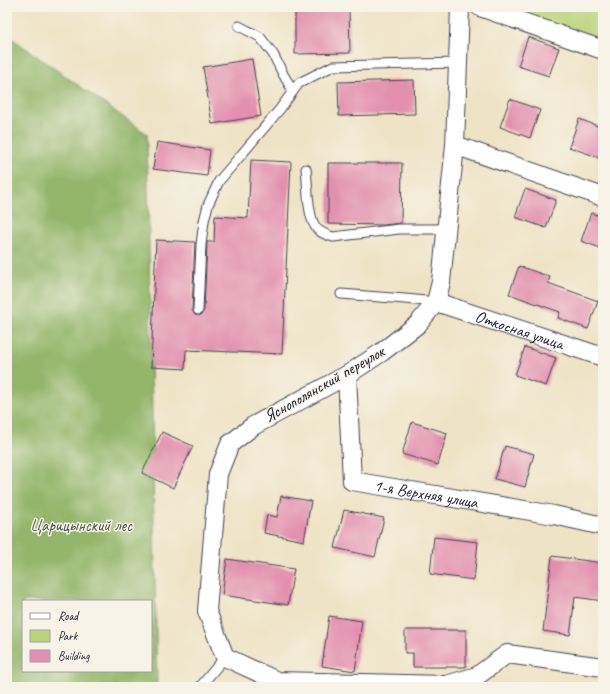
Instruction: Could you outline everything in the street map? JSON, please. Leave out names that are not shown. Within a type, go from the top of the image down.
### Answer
[{"type":"street","name":"Яснополянский переулок","points":[[225,657],[207,611],[218,474],[230,444],[253,426],[347,375],[382,352],[418,324],[436,302],[441,282],[455,145],[460,7]]},
{"type":"street","points":[[480,7],[603,50]]},
{"type":"street","points":[[455,145],[603,197]]},
{"type":"street","name":"Откосная улица","points":[[436,302],[603,357]]},
{"type":"street","name":"1-я Верхняя улица","points":[[347,375],[352,480],[554,515],[603,526]]},
{"type":"street","points":[[225,657],[278,681],[336,685],[446,685],[477,682],[507,654],[603,667]]},
{"type":"lane","points":[[239,26],[260,37],[273,54],[294,91]]},
{"type":"lane","points":[[198,310],[201,245],[208,205],[219,181],[263,130],[299,83],[333,66],[458,63]]},
{"type":"lane","points":[[306,169],[311,216],[315,227],[325,235],[333,237],[398,229],[447,229]]},
{"type":"lane","points":[[341,294],[405,298],[436,302]]},
{"type":"lane","points":[[200,687],[225,657]]},
{"type":"green space","points":[[484,7],[603,7],[603,52]]},
{"type":"green space","name":"Царицынский лес","points":[[7,35],[147,134],[157,687],[7,687]]},
{"type":"building","points":[[295,7],[349,7],[350,53],[295,54]]},
{"type":"building","points":[[528,37],[559,48],[549,76],[518,66]]},
{"type":"building","points":[[252,59],[261,116],[212,124],[203,67]]},
{"type":"building","points":[[414,80],[415,114],[339,116],[338,82]]},
{"type":"building","points":[[510,99],[540,110],[530,138],[500,127]]},
{"type":"building","points":[[579,119],[603,128],[603,149],[600,158],[569,147]]},
{"type":"building","points":[[157,142],[210,150],[207,176],[153,169]]},
{"type":"building","points":[[251,160],[291,162],[282,354],[186,350],[185,369],[151,367],[156,240],[195,242],[192,310],[195,315],[201,315],[204,310],[207,242],[214,242],[215,216],[248,218]]},
{"type":"building","points":[[328,163],[402,163],[401,223],[384,225],[328,224]]},
{"type":"building","points":[[525,189],[556,200],[546,228],[515,217]]},
{"type":"building","points":[[591,213],[603,217],[603,249],[581,241]]},
{"type":"building","points":[[519,266],[550,277],[548,283],[598,301],[588,329],[558,318],[560,312],[509,294]]},
{"type":"building","points":[[525,347],[556,358],[546,386],[515,375]]},
{"type":"building","points":[[412,422],[447,433],[438,465],[402,454]]},
{"type":"building","points":[[162,432],[193,446],[173,488],[142,473]]},
{"type":"building","points":[[505,446],[534,454],[525,487],[495,479]]},
{"type":"building","points":[[281,496],[311,501],[304,541],[264,533],[267,515],[277,517]]},
{"type":"building","points":[[344,510],[384,518],[375,557],[335,548]]},
{"type":"building","points":[[434,537],[478,542],[474,580],[430,574]]},
{"type":"building","points":[[552,556],[603,563],[603,601],[575,597],[570,635],[543,631]]},
{"type":"building","points":[[227,559],[294,569],[288,605],[222,595]]},
{"type":"building","points":[[329,616],[362,621],[355,671],[322,666]]},
{"type":"building","points":[[405,630],[466,630],[466,667],[413,667],[413,653],[405,653]]}]
